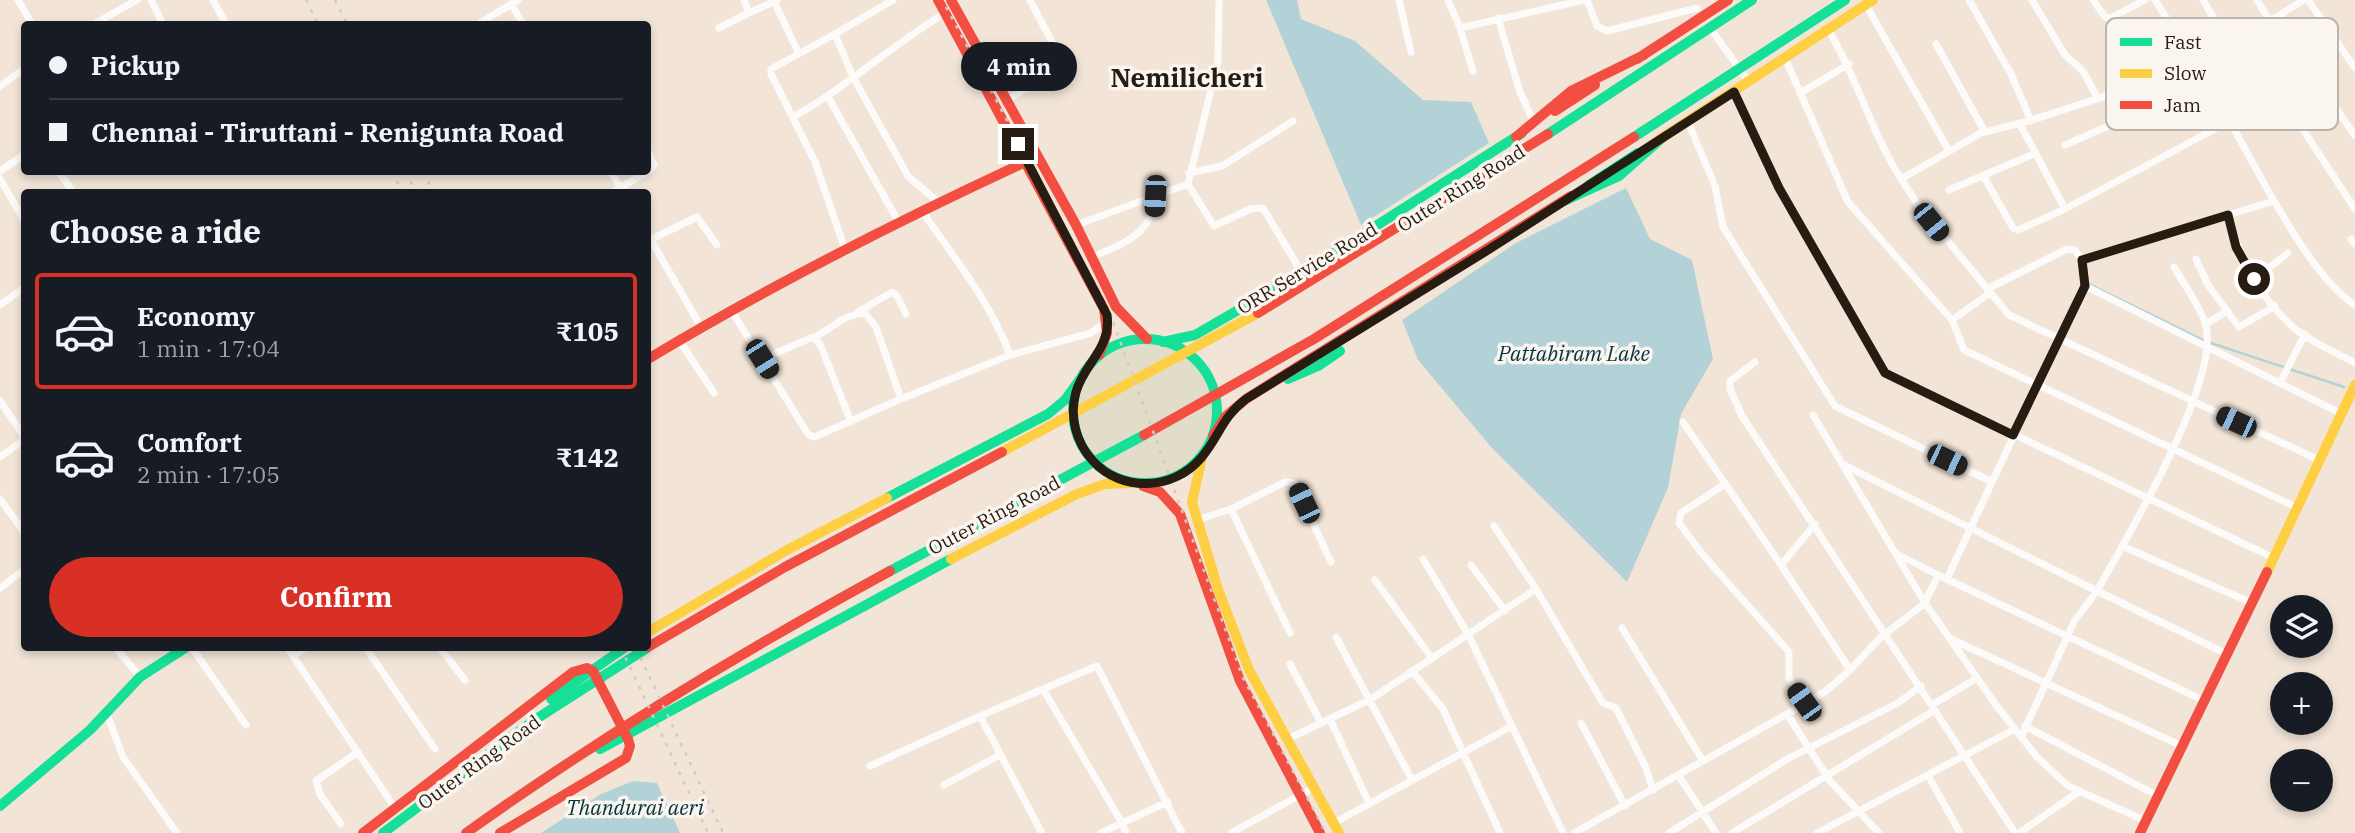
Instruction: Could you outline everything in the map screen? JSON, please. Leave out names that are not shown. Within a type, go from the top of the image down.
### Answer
[{"type":"main road","points":[[938,0],[1032,159],[1076,225],[1116,307],[1147,339]]},
{"type":"main road","points":[[651,630],[764,563],[1048,414],[1065,400],[1098,356],[1108,333],[1107,315],[1032,159],[1007,100],[951,0]]},
{"type":"main road","name":"ORR Service Road","points":[[1163,342],[1189,336],[1229,308],[1257,293],[1276,288],[1302,273],[1644,55],[1698,8],[1728,0]]},
{"type":"main road","name":"Outer Ring Road","points":[[651,645],[777,573],[1182,355],[1307,284],[1752,0]]},
{"type":"main road","name":"Outer Ring Road","points":[[466,833],[641,711],[713,669],[1224,391],[1324,332],[1731,76],[1845,0]]},
{"type":"main road","points":[[1336,828],[1249,670],[1197,520],[1192,502],[1202,456],[1213,436],[1234,408],[1269,384],[1564,201],[1619,176],[1661,139],[1870,3]]},
{"type":"main road","points":[[1516,137],[1570,91],[1644,55]]},
{"type":"main road","points":[[651,357],[731,310],[846,253],[898,221],[1032,159]]},
{"type":"main road","points":[[1098,356],[1121,343],[1147,339],[1163,342],[1189,354],[1210,381],[1217,414],[1213,436]]},
{"type":"main road","points":[[1081,378],[1073,403],[1079,440],[1102,469],[1160,492],[1180,514],[1240,681],[1320,833]]},
{"type":"main road","points":[[2140,833],[2321,461],[2355,384]]},
{"type":"main road","points":[[508,802],[709,688],[1077,494],[1105,484],[1166,481],[1180,475],[1202,456]]},
{"type":"main road","points":[[0,806],[107,714],[140,677],[180,651]]},
{"type":"main road","points":[[501,744],[571,683],[619,651]]},
{"type":"main road","name":"Outer Ring Road","points":[[383,833],[501,744],[641,651]]},
{"type":"main road","points":[[363,833],[573,672],[587,668],[593,671],[628,739],[630,747],[626,758],[500,833]]},
{"type":"street","points":[[18,0],[30,21]]},
{"type":"street","points":[[101,21],[137,0]]},
{"type":"street","points":[[151,0],[162,21]]},
{"type":"street","points":[[213,0],[224,21]]},
{"type":"street","points":[[744,0],[749,12]]},
{"type":"street","points":[[846,253],[815,162],[771,69],[893,0]]},
{"type":"street","points":[[1007,100],[1062,67],[1062,61],[1030,0]]},
{"type":"street","points":[[1219,0],[1218,61],[1188,184],[1214,226],[1250,209],[1263,208],[1302,273]]},
{"type":"street","points":[[1399,0],[1411,52]]},
{"type":"street","points":[[1448,0],[1473,71]]},
{"type":"street","points":[[1460,28],[1586,0],[1597,26],[1607,31],[1698,8],[1749,82]]},
{"type":"street","points":[[1969,0],[2011,74],[2031,121]]},
{"type":"street","points":[[2032,0],[2059,47],[2083,71],[2098,99]]},
{"type":"street","points":[[2093,0],[2105,17],[2111,18],[2145,0]]},
{"type":"street","points":[[2155,0],[2166,18]]},
{"type":"street","points":[[2203,0],[2214,18]]},
{"type":"street","points":[[2258,0],[2271,18]]},
{"type":"street","points":[[719,27],[776,1],[799,54]]},
{"type":"street","points":[[2276,18],[2310,1],[2321,18]]},
{"type":"street","points":[[483,21],[515,2],[522,21]]},
{"type":"street","points":[[1870,3],[1949,151]]},
{"type":"street","points":[[793,117],[828,97],[903,38],[945,13]]},
{"type":"street","points":[[1498,18],[1520,92],[1533,120]]},
{"type":"street","points":[[1828,29],[1849,64],[1882,145],[1901,179],[1918,205],[2008,315],[2321,461]]},
{"type":"street","points":[[835,34],[853,77],[908,176],[939,202]]},
{"type":"street","points":[[2338,43],[2355,68]]},
{"type":"street","points":[[1936,44],[1985,132]]},
{"type":"street","points":[[1785,58],[1848,202],[1952,320],[1964,351],[2298,508]]},
{"type":"street","points":[[1800,93],[1849,64]]},
{"type":"street","points":[[0,86],[21,71]]},
{"type":"street","points":[[1734,92],[1779,188],[1885,373],[2274,558]]},
{"type":"street","points":[[1901,179],[1985,132],[2031,121],[2106,96]]},
{"type":"street","points":[[828,97],[898,221]]},
{"type":"street","points":[[2338,112],[2355,136]]},
{"type":"street","points":[[1189,173],[1222,166],[1293,121]]},
{"type":"street","points":[[1688,122],[1715,186],[1723,227],[1835,406],[1992,482]]},
{"type":"street","points":[[2020,124],[2065,209]]},
{"type":"street","points":[[2065,145],[2106,127]]},
{"type":"street","points":[[1983,175],[2016,230],[2065,209],[2213,130]]},
{"type":"street","points":[[2235,130],[2274,201],[2315,264],[2355,304]]},
{"type":"street","points":[[2303,130],[2355,209]]},
{"type":"street","points":[[1949,190],[2036,153]]},
{"type":"street","points":[[0,171],[21,157]]},
{"type":"street","points":[[622,189],[642,175]]},
{"type":"street","points":[[0,179],[21,215]]},
{"type":"street","points":[[1076,225],[1188,184]]},
{"type":"street","points":[[1092,257],[1126,242],[1147,226],[1154,212],[1155,196]]},
{"type":"street","points":[[2082,260],[2274,201]]},
{"type":"street","points":[[922,211],[954,253],[999,325],[1010,355]]},
{"type":"street","points":[[2228,215],[2236,247],[2254,279],[2293,327],[2355,363]]},
{"type":"street","points":[[651,237],[697,217],[717,245]]},
{"type":"street","points":[[651,241],[701,327]]},
{"type":"street","points":[[1947,579],[2085,286],[2082,260],[2076,250],[2067,249],[1988,291],[1952,320]]},
{"type":"street","points":[[2254,279],[2288,253]]},
{"type":"street","points":[[2196,259],[2225,312],[2242,327],[2275,306]]},
{"type":"street","points":[[2021,737],[2075,620],[2097,591],[2148,499],[2194,402],[2207,347],[2206,324],[2174,267]]},
{"type":"street","points":[[2085,286],[2207,347],[2283,378],[2342,414]]},
{"type":"street","points":[[0,305],[21,290]]},
{"type":"street","points":[[814,338],[891,292],[897,296],[906,314]]},
{"type":"street","points":[[731,310],[808,434],[819,437],[901,399],[1010,355],[1091,333],[1099,329],[1107,315]]},
{"type":"street","points":[[858,312],[864,312],[876,327],[901,399]]},
{"type":"street","points":[[2206,324],[2225,312]]},
{"type":"street","points":[[2283,378],[2305,334]]},
{"type":"street","points":[[762,359],[808,337],[814,338],[820,344],[851,422]]},
{"type":"street","points":[[679,340],[714,393]]},
{"type":"street","points":[[1755,362],[1730,381],[1734,400],[2017,833],[2080,791]]},
{"type":"street","points":[[0,401],[21,433]]},
{"type":"street","points":[[1813,415],[1925,603],[2037,757],[2068,786],[2146,821]]},
{"type":"street","points":[[1683,422],[1850,670]]},
{"type":"street","points":[[0,457],[21,440]]},
{"type":"street","points":[[1842,464],[2227,654]]},
{"type":"street","points":[[1197,520],[1231,509],[1285,482],[1294,483],[1331,562]]},
{"type":"street","points":[[1725,484],[1681,513],[1679,523],[1703,555],[1789,652],[1789,678],[1804,702]]},
{"type":"street","points":[[0,499],[21,529]]},
{"type":"street","points":[[1231,509],[1290,633]]},
{"type":"street","points":[[1781,565],[1815,524]]},
{"type":"street","points":[[1494,526],[1536,589],[1603,703],[1616,708],[1646,768],[1653,790]]},
{"type":"street","points":[[2122,546],[2252,603]]},
{"type":"street","points":[[1895,554],[2204,701]]},
{"type":"street","points":[[1423,559],[1468,634],[1563,833]]},
{"type":"street","points":[[1471,565],[1505,611]]},
{"type":"street","points":[[1,586],[21,572]]},
{"type":"street","points":[[1574,833],[1826,691],[1886,634],[1925,603],[1938,575]]},
{"type":"street","points":[[1375,580],[1431,657]]},
{"type":"street","points":[[1287,739],[1371,699],[1536,589]]},
{"type":"street","points":[[1622,628],[1703,761]]},
{"type":"street","points":[[1336,637],[1412,780]]},
{"type":"street","points":[[1951,639],[2182,746]]},
{"type":"street","points":[[118,651],[140,677]]},
{"type":"street","points":[[194,651],[246,725]]},
{"type":"street","points":[[289,651],[395,808]]},
{"type":"street","points":[[293,656],[300,651]]},
{"type":"street","points":[[368,651],[435,749]]},
{"type":"street","points":[[441,651],[465,680]]},
{"type":"street","points":[[1290,664],[1321,723]]},
{"type":"street","points":[[870,766],[1097,666],[1182,833]]},
{"type":"street","points":[[1412,671],[1443,709],[1500,833]]},
{"type":"street","points":[[1731,833],[1934,708],[1977,678]]},
{"type":"street","points":[[1669,833],[1808,748],[1898,703],[1921,687]]},
{"type":"street","points":[[1043,689],[1126,833]]},
{"type":"street","points":[[107,714],[123,757],[177,833]]},
{"type":"street","points":[[1787,714],[1826,776],[1879,833]]},
{"type":"street","points":[[980,716],[1042,833]]},
{"type":"street","points":[[1330,719],[1369,803]]},
{"type":"street","points":[[1581,723],[1625,806]]},
{"type":"street","points":[[1336,828],[1369,803],[1512,726]]},
{"type":"street","points":[[2025,726],[2158,796]]},
{"type":"street","points":[[1817,833],[1929,777],[2015,729]]},
{"type":"street","points":[[341,824],[320,794],[316,781],[358,752]]},
{"type":"street","points":[[944,785],[1000,755]]},
{"type":"street","points":[[1679,776],[1716,833]]},
{"type":"street","points":[[1929,777],[1960,833]]},
{"type":"street","points":[[1231,833],[1313,788]]},
{"type":"street","points":[[1101,833],[1168,802]]},
{"type":"street","points":[[1830,825],[1835,833]]},
{"type":"shaded area","points":[[1145,344],[1171,349],[1192,364],[1207,385],[1212,411],[1207,437],[1192,458],[1171,473],[1145,478],[1119,473],[1098,458],[1083,437],[1078,411],[1083,385],[1098,364],[1119,349]]},
{"type":"water","points":[[1266,0],[1297,0],[1301,19],[1355,41],[1423,100],[1471,102],[1489,143],[1361,225]]},
{"type":"water","name":"Pattabiram Lake","points":[[1626,188],[1650,239],[1692,260],[1713,359],[1681,414],[1668,488],[1627,582],[1492,448],[1418,360],[1402,320],[1516,243]]},
{"type":"water","name":"Thandurai aeri","points":[[633,781],[657,783],[680,833],[541,833],[601,794]]},
{"type":"waterway","points":[[2089,284],[2203,340]]},
{"type":"waterway","points":[[2211,343],[2344,387]]},
{"type":"railway","points":[[306,0],[316,21]]},
{"type":"railway","points":[[335,0],[346,21]]},
{"type":"railway","points":[[946,7],[1108,308],[1243,678],[1326,833]]},
{"type":"railway","points":[[393,175],[401,189]]},
{"type":"railway","points":[[408,175],[414,189]]},
{"type":"railway","points":[[424,175],[432,189]]},
{"type":"railway","points":[[622,651],[708,833]]},
{"type":"railway","points":[[637,651],[723,833]]},
{"type":"traffic: fast","points":[[1548,134],[1752,0]]},
{"type":"traffic: fast","points":[[1634,137],[1845,0]]},
{"type":"traffic: fast","points":[[1163,342],[1195,335],[1302,273],[1522,133]]},
{"type":"traffic: fast","points":[[1564,201],[1619,176],[1661,139]]},
{"type":"traffic: fast","points":[[1589,185],[1638,153]]},
{"type":"traffic: fast","points":[[1145,339],[1173,344],[1196,360],[1212,383],[1217,411],[1212,439],[1196,462],[1173,478],[1145,483],[1117,478],[1094,462],[1078,439],[1073,411],[1078,383],[1094,360],[1117,344],[1145,339]]},
{"type":"traffic: fast","points":[[1288,379],[1318,366],[1340,351]]},
{"type":"traffic: fast","points":[[887,498],[1048,414],[1065,400],[1081,378]]},
{"type":"traffic: fast","points":[[890,571],[1144,435]]},
{"type":"traffic: fast","points":[[600,749],[951,559]]},
{"type":"traffic: fast","points":[[0,806],[90,730],[140,677],[180,651]]},
{"type":"traffic: fast","points":[[551,699],[620,651]]},
{"type":"traffic: fast","points":[[383,833],[533,721],[642,651]]},
{"type":"traffic: slow","points":[[1654,143],[1873,0]]},
{"type":"traffic: slow","points":[[1002,452],[1258,313]]},
{"type":"traffic: slow","points":[[2267,572],[2355,385]]},
{"type":"traffic: slow","points":[[1202,458],[1192,502],[1218,589],[1249,670],[1339,833]]},
{"type":"traffic: slow","points":[[951,559],[1077,494],[1105,484],[1132,483]]},
{"type":"traffic: slow","points":[[651,630],[787,550],[887,498]]},
{"type":"traffic: jam","points":[[938,0],[1104,309],[1107,333],[1099,355]]},
{"type":"traffic: jam","points":[[951,0],[1076,225],[1116,307],[1147,339]]},
{"type":"traffic: jam","points":[[1637,59],[1728,0]]},
{"type":"traffic: jam","points":[[1516,137],[1571,91],[1644,55]]},
{"type":"traffic: jam","points":[[1555,111],[1595,85]]},
{"type":"traffic: jam","points":[[1258,313],[1548,134]]},
{"type":"traffic: jam","points":[[1144,435],[1314,339],[1634,137]]},
{"type":"traffic: jam","points":[[651,357],[836,254],[1030,160]]},
{"type":"traffic: jam","points":[[1213,436],[1226,416],[1246,399],[1571,196]]},
{"type":"traffic: jam","points":[[651,645],[785,567],[1002,452]]},
{"type":"traffic: jam","points":[[1143,486],[1160,492],[1180,514],[1240,681],[1320,833]]},
{"type":"traffic: jam","points":[[466,833],[569,762],[674,696],[890,571]]},
{"type":"traffic: jam","points":[[2140,833],[2267,572]]},
{"type":"traffic: jam","points":[[363,833],[573,672],[587,668],[593,671],[628,739],[630,746],[626,758],[500,833]]},
{"type":"district","name":"Nemilicheri","points":[[1187,78]]},
{"type":"route","points":[[1018,144],[1107,315],[1108,333],[1098,356],[1081,378],[1073,403],[1079,440],[1085,451],[1102,469],[1112,476],[1137,484],[1166,481],[1180,475],[1202,456],[1226,416],[1246,399],[1488,250],[1734,92],[1779,188],[1885,373],[2013,435],[2085,286],[2082,260],[2147,243],[2228,215],[2236,247],[2254,279]]}]
